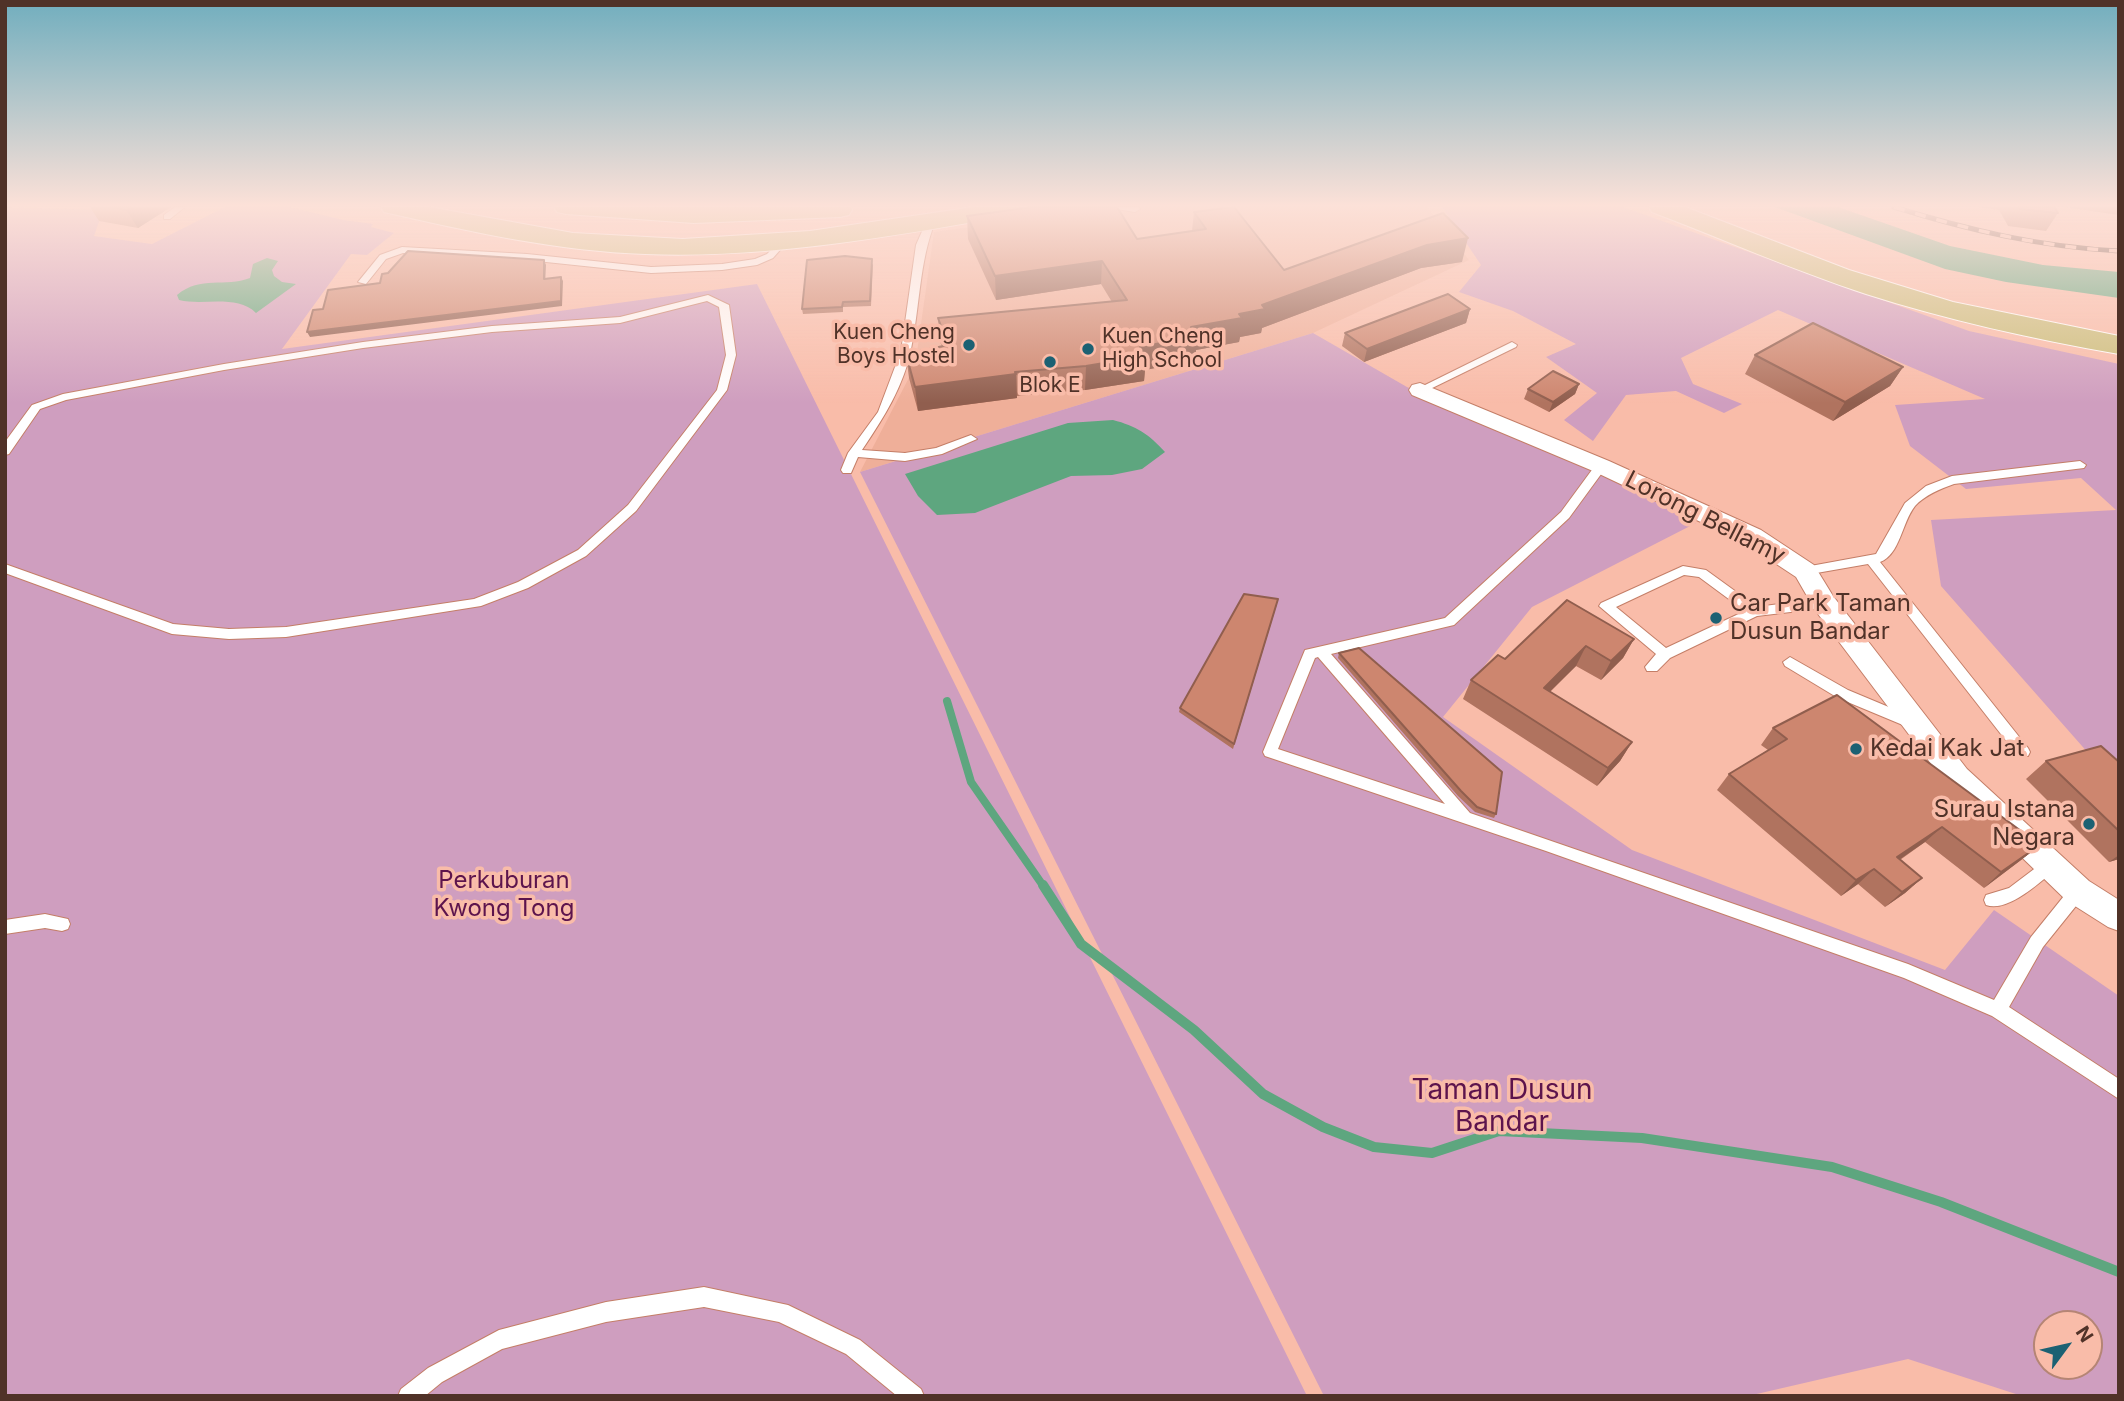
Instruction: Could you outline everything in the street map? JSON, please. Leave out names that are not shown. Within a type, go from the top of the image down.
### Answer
[{"type":"main road","points":[[1832,272],[1935,306],[2023,328],[2119,345]]},
{"type":"main road","points":[[1886,272],[1936,288],[2024,309],[2119,327]]},
{"type":"street","name":"Lorong Bellamy","points":[[1420,390],[1601,466],[1752,536],[1805,571],[1824,603],[1957,777],[2078,891],[2119,917]]},
{"type":"lane","points":[[363,282],[371,272]]},
{"type":"lane","points":[[847,470],[854,453],[883,412],[906,351],[915,272]]},
{"type":"lane","points":[[5,451],[36,407],[54,400],[224,367],[492,329],[620,320],[708,298],[724,305],[728,321],[731,355],[722,390],[632,508],[582,553],[523,585],[476,603],[286,632],[229,634],[172,629],[5,568]]},
{"type":"lane","name":"Lorong Bellamy","points":[[1420,390],[1512,345]]},
{"type":"lane","points":[[854,453],[905,457],[938,451],[971,439]]},
{"type":"lane","points":[[1601,466],[1566,515],[1449,622],[1310,654],[1270,752],[1908,972],[1998,1010],[2119,1090]]},
{"type":"lane","points":[[1805,571],[1872,561],[1886,553],[1903,510],[1919,494],[1952,480],[2080,466]]},
{"type":"lane","points":[[1872,561],[2023,752]]},
{"type":"lane","points":[[1665,654],[1605,606],[1683,570],[1702,573],[1755,612]]},
{"type":"lane","points":[[1652,667],[1665,654],[1755,612],[1824,603]]},
{"type":"lane","points":[[1320,652],[1466,818]]},
{"type":"lane","points":[[1790,662],[1843,694],[1917,725]]},
{"type":"lane","points":[[1992,900],[2014,893],[2050,864]]},
{"type":"lane","points":[[1998,1010],[2037,942],[2078,891]]},
{"type":"lane","points":[[5,927],[45,921],[62,924]]},
{"type":"lane","points":[[408,1396],[435,1375],[499,1340],[606,1312],[704,1297],[781,1312],[853,1348],[914,1396]]},
{"type":"shaded area","points":[[251,272],[273,272],[282,282],[296,284],[256,313],[239,304],[188,302],[179,300],[177,295],[195,285],[250,278]]},
{"type":"shaded area","name":"Kuen Cheng High School","points":[[928,272],[1443,272],[1313,333],[860,472],[915,366]]},
{"type":"shaded area","points":[[1961,272],[2119,272],[2119,298],[2006,282]]},
{"type":"shaded area","points":[[1113,420],[1142,432],[1165,452],[1142,469],[1112,475],[1071,476],[975,513],[937,515],[918,496],[905,474],[1068,423]]},
{"type":"green space","name":"Perkuburan Kwong Tong","points":[[5,272],[338,272],[282,349],[757,284],[1307,1396],[5,1396]]},
{"type":"green space","points":[[1475,272],[1805,272],[1969,331],[2119,364],[2119,788],[1941,586],[1931,520],[2116,510],[2081,478],[1966,489],[1910,446],[1895,405],[1985,399],[1778,310],[1681,358],[1693,384],[1742,404],[1724,413],[1676,391],[1626,395],[1593,441],[1564,420],[1597,393],[1546,357],[1576,344],[1513,311],[1459,292]]},
{"type":"green space","name":"Taman Dusun Bandar","points":[[1313,333],[1407,387],[1605,476],[1696,523],[1532,607],[1443,717],[1632,850],[1945,970],[1994,910],[2119,996],[2119,1396],[2022,1396],[1908,1359],[1748,1396],[1324,1396],[860,472]]},
{"type":"building","points":[[544,272],[544,279],[561,277],[561,301],[307,332],[313,310],[323,309],[328,290],[380,283],[382,274]]},
{"type":"building","points":[[806,272],[871,272],[870,301],[843,302],[842,307],[802,309]]},
{"type":"building","points":[[993,272],[1021,272],[995,276]]},
{"type":"building","points":[[1109,272],[1352,272],[1262,305],[1265,309],[1239,314],[1242,318],[1191,327],[1198,336],[1140,347],[1146,356],[915,387],[906,354],[948,345],[938,318],[1127,300]]},
{"type":"building","points":[[1448,294],[1470,309],[1367,349],[1345,333]]},
{"type":"building","points":[[1813,323],[1903,367],[1845,402],[1755,355]]},
{"type":"building","points":[[1553,371],[1579,384],[1553,402],[1528,389]]},
{"type":"building","points":[[1244,594],[1278,599],[1234,744],[1180,708]]},
{"type":"building","points":[[1567,600],[1634,639],[1611,661],[1586,646],[1544,688],[1632,742],[1608,768],[1471,680],[1498,655],[1505,659]]},
{"type":"building","points":[[1359,648],[1502,772],[1496,814],[1477,807],[1461,791],[1339,653]]},
{"type":"building","points":[[1837,695],[2040,845],[2001,872],[1942,827],[1897,857],[1922,878],[1902,892],[1874,869],[1856,880],[1729,774],[1787,739],[1773,728]]},
{"type":"building","points":[[2101,746],[2119,762],[2119,831],[2046,761]]},
{"type":"waterway","points":[[947,701],[971,782],[1044,887]]},
{"type":"waterway","points":[[1043,885],[1081,944],[1194,1030],[1263,1094],[1323,1127],[1374,1147],[1432,1153],[1499,1131],[1642,1138],[1832,1167],[1941,1202],[2119,1272]]},
{"type":"place","name":"Kuen Cheng Boys Hostel","points":[[969,345]]},
{"type":"place","name":"Kuen Cheng High School","points":[[1088,349]]},
{"type":"place","name":"Blok E","points":[[1050,362]]},
{"type":"place","name":"Car Park Taman Dusun Bandar","points":[[1716,618]]},
{"type":"place","name":"Kedai Kak Jat","points":[[1856,749]]},
{"type":"place","name":"Surau Istana Negara","points":[[2089,824]]}]
